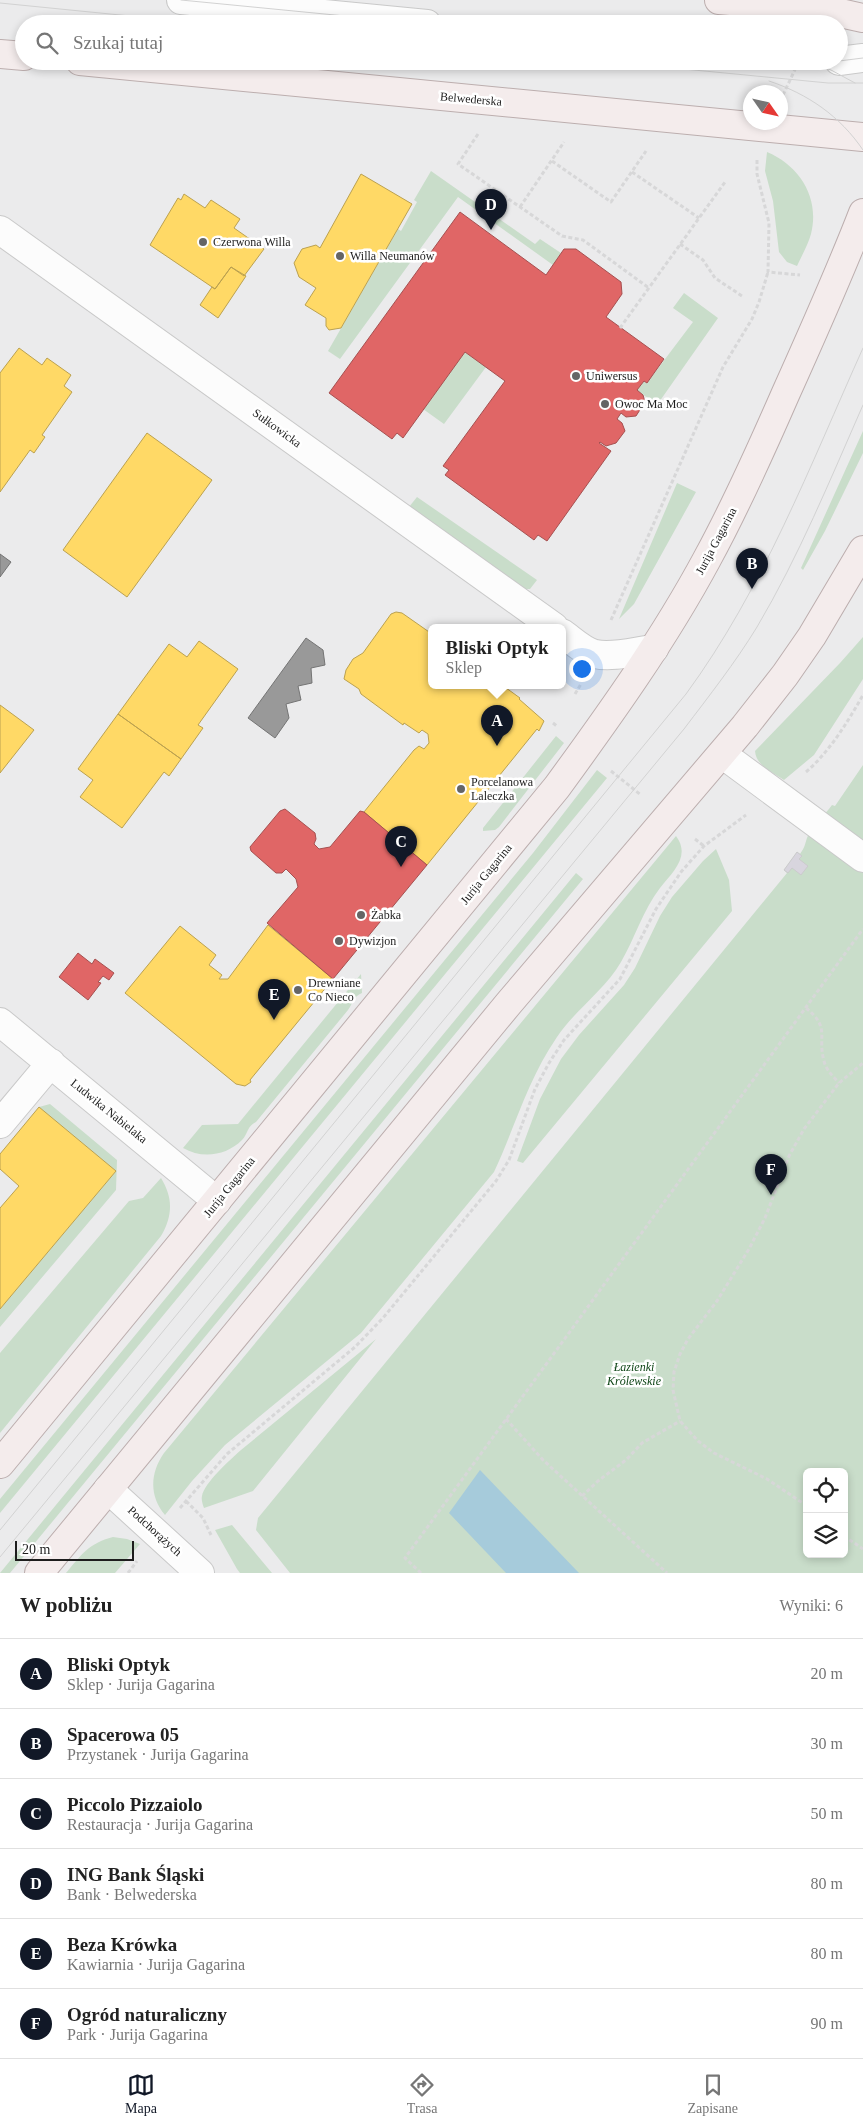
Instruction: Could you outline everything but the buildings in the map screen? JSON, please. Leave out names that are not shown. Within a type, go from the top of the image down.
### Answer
[{"type":"main road","points":[[719,0],[822,9],[863,18]]},
{"type":"main road","points":[[0,54],[15,55]]},
{"type":"main road","name":"Belwederska","points":[[172,70],[863,138]]},
{"type":"main road","name":"Jurija Gagarina","points":[[0,1464],[557,787],[611,713],[654,649],[707,560],[740,495],[837,279],[863,214]]},
{"type":"main road","points":[[39,1573],[509,1003],[722,754],[798,656],[826,615],[863,550]]},
{"type":"street","points":[[181,0],[335,15]]},
{"type":"street","points":[[848,60],[863,58]]},
{"type":"street","name":"Sułkowicka","points":[[0,230],[550,624]]},
{"type":"street","points":[[566,636],[595,654],[605,655],[654,649]]},
{"type":"street","points":[[722,754],[863,858]]},
{"type":"street","name":"Ludwika Nabielaka","points":[[0,1022],[217,1201]]},
{"type":"street","points":[[0,1124],[51,1063]]},
{"type":"street","name":"Podchorążych","points":[[108,1489],[200,1573]]},
{"type":"path","points":[[788,85],[795,70]]},
{"type":"path","points":[[479,133],[458,164],[562,236],[583,240],[649,288]]},
{"type":"path","points":[[520,207],[566,141]]},
{"type":"path","points":[[552,161],[611,202],[648,149]]},
{"type":"path","points":[[607,628],[723,367],[752,319],[759,302],[768,272],[769,223],[766,202],[757,174],[758,152]]},
{"type":"path","points":[[632,172],[699,218]]},
{"type":"path","points":[[620,328],[725,182]]},
{"type":"path","points":[[680,244],[703,260],[715,278],[742,296]]},
{"type":"path","points":[[768,272],[798,275]]},
{"type":"path","points":[[612,771],[641,795]]},
{"type":"path","points":[[186,1501],[227,1454],[356,1347],[383,1318],[496,1181],[509,1160],[529,1103],[549,1063],[574,1028],[620,978],[656,909],[681,872],[704,846]]},
{"type":"path","points":[[421,1573],[405,1558],[863,929]]},
{"type":"path","points":[[806,1008],[817,1017],[820,1023],[823,1036],[824,1062],[829,1072],[839,1084]]},
{"type":"path","points":[[803,1503],[767,1479],[714,1453],[698,1441],[680,1420],[673,1390],[674,1372],[680,1354],[694,1330],[717,1301],[740,1265],[765,1218],[778,1182],[798,1140],[811,1118],[839,1084],[863,1064]]},
{"type":"path","points":[[506,1419],[543,1460],[667,1573]]},
{"type":"path","points":[[582,1496],[626,1460],[642,1443],[680,1420]]},
{"type":"path","points":[[848,1539],[863,1549]]},
{"type":"green space","points":[[767,152],[779,158],[798,175],[810,196],[813,208],[811,234],[797,266],[787,262],[779,252],[773,201],[765,171]]},
{"type":"green space","points":[[431,171],[535,244],[540,239],[561,253],[553,265],[458,197],[340,359],[328,351],[398,229],[401,231],[417,202],[414,200]]},
{"type":"green space","points":[[684,293],[718,318],[657,405],[637,390],[644,381],[647,383],[693,322],[673,308]]},
{"type":"green space","points":[[465,352],[486,367],[444,424],[423,409]]},
{"type":"green space","points":[[863,431],[863,453],[825,531],[803,570],[801,568]]},
{"type":"green space","points":[[677,483],[696,492],[634,604],[619,619]]},
{"type":"green space","points":[[417,497],[537,580],[530,589],[525,589],[409,507]]},
{"type":"green space","points":[[863,637],[863,679],[814,755],[784,780],[758,761],[755,751]]},
{"type":"green space","points":[[556,736],[564,743],[499,827],[495,830],[483,831],[483,828]]},
{"type":"green space","name":"Łazienki Królewskie","points":[[863,765],[863,1573],[290,1573],[256,1530],[258,1518],[787,873],[784,870],[797,852],[800,854],[812,829],[832,805],[835,806]]},
{"type":"green space","points":[[597,770],[607,778],[0,1513],[0,1499],[533,853]]},
{"type":"green space","points":[[676,836],[682,850],[675,870],[649,905],[621,962],[606,982],[564,1027],[547,1053],[530,1086],[494,1172],[361,1333],[225,1445],[192,1481],[165,1515],[156,1500],[153,1484],[156,1468],[164,1453]]},
{"type":"green space","points":[[716,849],[729,880],[732,911],[523,1163],[517,1161],[540,1099],[561,1059],[579,1035],[624,985],[635,968],[660,916],[672,897]]},
{"type":"green space","points":[[576,873],[583,879],[10,1573],[0,1573]]},
{"type":"green space","points":[[361,974],[362,993],[355,998],[348,1010],[251,1126],[242,1140],[229,1150],[214,1154],[198,1154],[183,1148],[202,1125],[238,1124]]},
{"type":"green space","points":[[50,1104],[117,1160],[116,1190],[0,1327],[0,1309],[116,1171],[39,1107]]},
{"type":"green space","points":[[161,1178],[168,1193],[170,1207],[168,1221],[161,1236],[0,1433],[0,1353],[129,1201],[143,1198]]},
{"type":"green space","points":[[376,1339],[253,1491],[204,1508],[202,1496],[204,1491],[225,1465]]},
{"type":"green space","points":[[232,1525],[272,1573],[240,1573],[215,1530]]},
{"type":"green space","points":[[113,1537],[127,1539],[140,1544],[115,1573],[66,1573],[81,1555],[92,1546]]},
{"type":"water","points":[[480,1470],[579,1573],[506,1573],[449,1513]]},
{"type":"tram line","points":[[181,0],[335,15]]},
{"type":"tram line","points":[[0,3],[120,15]]},
{"type":"tram line","points":[[848,60],[863,58]]},
{"type":"tram line","points":[[694,70],[828,83],[863,83]]},
{"type":"tram line","points":[[831,70],[855,83]]},
{"type":"tram line","points":[[769,81],[797,92],[822,108],[844,127],[863,150]]},
{"type":"tram line","points":[[0,1530],[686,694],[714,654],[739,612],[784,526],[863,348]]},
{"type":"tram line","points":[[0,1557],[684,729],[712,692],[757,627],[787,573],[863,405]]},
{"type":"place","name":"ING Bank Śląski","points":[[491,230]]},
{"type":"place","name":"Czerwona Willa","points":[[203,242]]},
{"type":"place","name":"Willa Neumanów","points":[[340,256]]},
{"type":"place","name":"Uniwersus","points":[[576,376]]},
{"type":"place","name":"Owoc Ma Moc","points":[[605,404]]},
{"type":"place","name":"Spacerowa 05","points":[[752,589]]},
{"type":"place","name":"Bliski Optyk","points":[[497,746]]},
{"type":"place","name":"Porcelanowa Laleczka","points":[[461,789]]},
{"type":"place","name":"Piccolo Pizzaiolo","points":[[401,867]]},
{"type":"place","name":"Żabka","points":[[361,915]]},
{"type":"place","name":"Dywizjon","points":[[339,941]]},
{"type":"place","name":"Drewniane Co Nieco","points":[[298,990]]},
{"type":"place","name":"Beza Krówka","points":[[274,1020]]},
{"type":"place","name":"Ogród naturaliczny","points":[[771,1195]]}]
